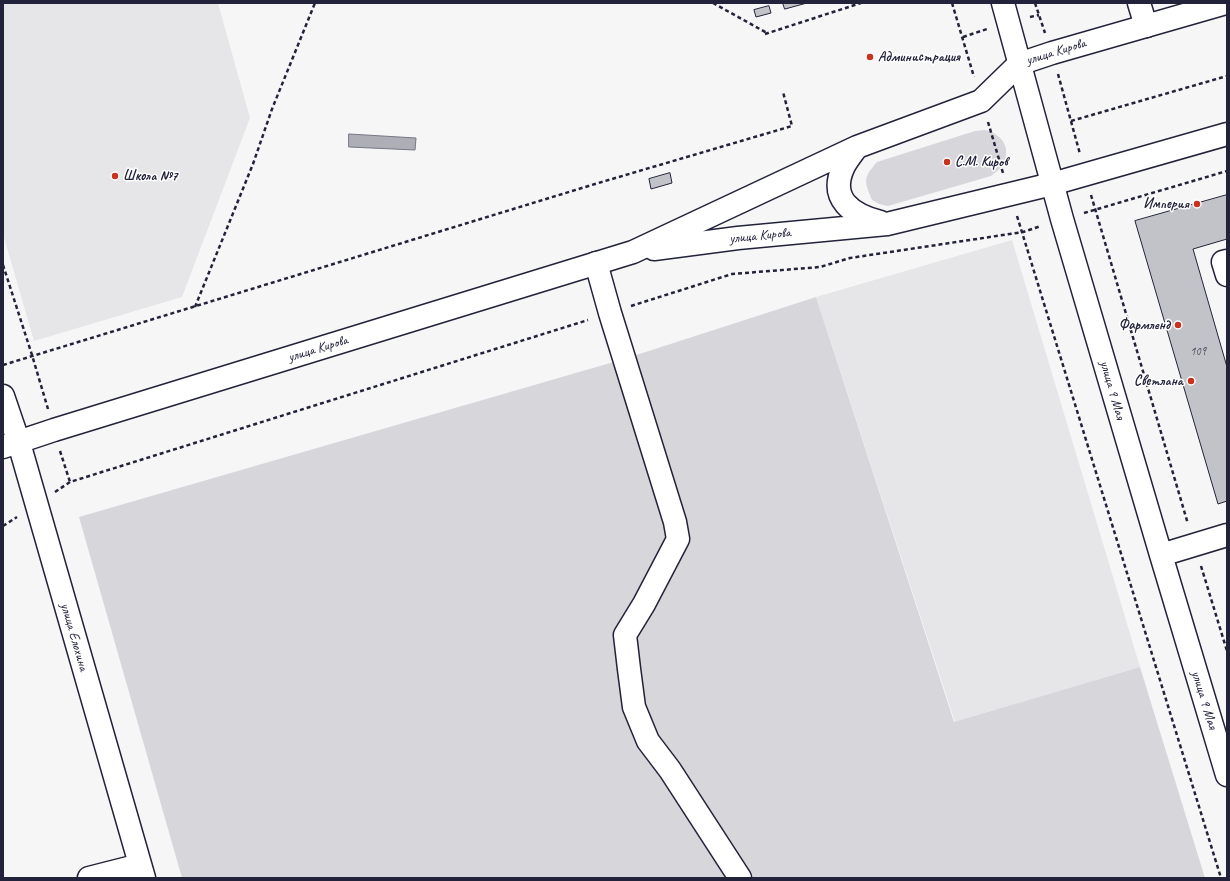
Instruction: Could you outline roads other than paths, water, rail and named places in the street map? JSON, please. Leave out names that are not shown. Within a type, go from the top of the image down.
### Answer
[{"type":"main road","name":"улица 9 Мая","points":[[1003,3],[1052,184],[1160,555],[1227,775]]},
{"type":"main road","points":[[1139,3],[1146,26]]},
{"type":"main road","name":"улица Кирова","points":[[11,445],[54,430],[633,252],[857,147],[981,100],[1019,64],[1052,53],[1226,3]]},
{"type":"main road","name":"улица Кирова","points":[[633,252],[738,238],[886,224],[1052,184],[1227,134]]},
{"type":"main road","name":"улица Кирова","points":[[857,147],[843,166],[839,180],[840,193],[844,203],[855,213],[867,219],[886,224]]},
{"type":"main road","points":[[1227,261],[1223,262],[1227,275]]},
{"type":"main road","points":[[596,263],[675,522],[678,540],[644,604],[625,635],[634,707],[648,741],[670,770],[740,878]]},
{"type":"main road","name":"улица Елохина","points":[[3,396],[11,445],[142,872]]},
{"type":"main road","points":[[1160,555],[1227,535]]},
{"type":"main road","points":[[89,878],[142,872]]},
{"type":"place","name":"Администрация","points":[[870,57]]},
{"type":"place","name":"С.М. Киров","points":[[947,162]]},
{"type":"place","name":"Школа №7","points":[[115,176]]},
{"type":"place","name":"Империя","points":[[1197,204]]},
{"type":"place","name":"Фармленд","points":[[1178,325]]},
{"type":"place","name":"Светлана","points":[[1191,381]]}]
